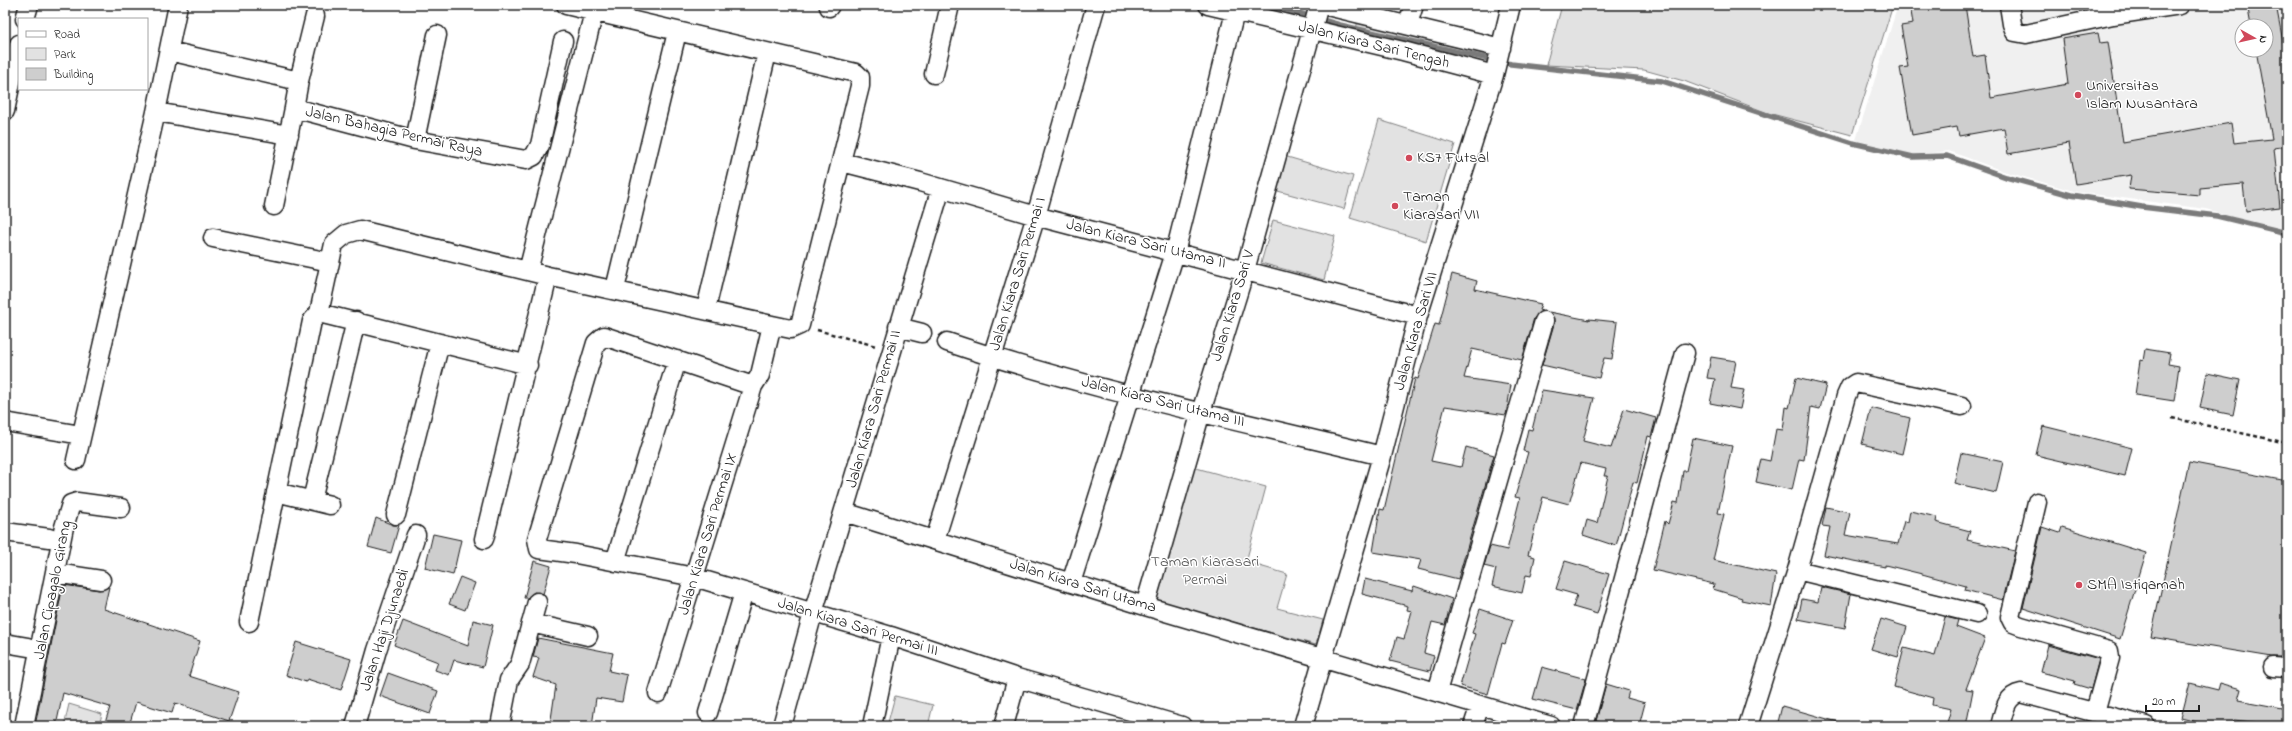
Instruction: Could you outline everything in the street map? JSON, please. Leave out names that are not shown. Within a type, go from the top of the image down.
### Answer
[{"type":"street","points":[[26,18],[29,5]]},
{"type":"street","points":[[76,460],[156,112],[155,79],[169,51],[178,5]]},
{"type":"street","points":[[249,622],[312,321],[319,313],[334,244],[346,234],[360,230],[548,276],[615,289],[772,325],[791,329],[800,325],[842,162],[860,86],[860,77],[856,73],[566,5]]},
{"type":"street","points":[[934,74],[950,5]]},
{"type":"street","name":"Jalan Kiara Sari Permai I","points":[[935,540],[993,358],[1036,216],[1096,5]]},
{"type":"street","name":"Jalan Kiara Sari Tengah","points":[[1208,5],[1235,12],[1317,14],[1408,24],[1498,61]]},
{"type":"street","points":[[1408,24],[1414,5]]},
{"type":"street","name":"Jalan Kiara Sari VII","points":[[1302,726],[1324,658],[1382,456],[1418,316],[1498,61],[1511,5]]},
{"type":"street","points":[[2009,5],[2015,32],[2026,34],[2113,15],[2180,5]]},
{"type":"street","points":[[2096,5],[2113,15]]},
{"type":"street","points":[[528,271],[594,12]]},
{"type":"street","points":[[1071,583],[1175,253],[1235,12]]},
{"type":"street","name":"Jalan Kiara Sari Tengah","points":[[1317,14],[1498,61]]},
{"type":"street","name":"Jalan Kiara Sari V","points":[[1145,606],[1200,412],[1245,270],[1317,14]]},
{"type":"street","points":[[299,81],[315,16]]},
{"type":"street","points":[[615,289],[677,32]]},
{"type":"street","points":[[415,140],[437,35]]},
{"type":"street","name":"Jalan Bahagia Permai Raya","points":[[169,51],[299,81],[294,108],[415,140],[516,160],[526,160],[534,156],[540,144],[563,41]]},
{"type":"street","points":[[5,111],[15,48]]},
{"type":"street","points":[[706,309],[767,53]]},
{"type":"street","points":[[274,206],[294,108]]},
{"type":"street","points":[[156,112],[289,135]]},
{"type":"street","points":[[842,162],[941,188],[1036,216]]},
{"type":"street","name":"Jalan Kiara Sari Permai II","points":[[782,726],[813,613],[941,188]]},
{"type":"street","name":"Jalan Kiara Sari Utama II","points":[[1036,216],[1418,316]]},
{"type":"street","points":[[213,238],[330,262]]},
{"type":"street","points":[[484,539],[528,365],[548,276]]},
{"type":"street","points":[[319,313],[528,365]]},
{"type":"street","points":[[312,500],[356,321]]},
{"type":"street","points":[[1437,692],[1544,321]]},
{"type":"street","name":"Jalan Kiara Sari Permai IX","points":[[658,693],[772,325]]},
{"type":"street","points":[[898,327],[922,333]]},
{"type":"street","name":"Jalan Kiara Sari Permai III","points":[[678,360],[604,336],[599,338],[596,343],[537,539],[539,548],[694,577],[891,636],[1017,678],[1182,726]]},
{"type":"street","name":"Jalan Kiara Sari Utama III","points":[[947,342],[993,358],[1130,396],[1382,456]]},
{"type":"street","points":[[396,515],[440,343]]},
{"type":"street","points":[[1584,726],[1685,352]]},
{"type":"street","points":[[615,562],[678,360],[756,380]]},
{"type":"street","points":[[1748,726],[1798,570],[1846,396],[1850,387],[1856,383],[1962,406]]},
{"type":"street","points":[[5,422],[81,435]]},
{"type":"street","points":[[276,492],[330,505]]},
{"type":"street","name":"Jalan Cipagalo Girang","points":[[24,726],[56,573],[64,527],[72,504],[77,502],[121,508]]},
{"type":"street","points":[[2037,502],[2010,617],[2013,623],[2021,626],[2109,651],[2110,658],[2095,712]]},
{"type":"street","name":"Jalan Kiara Sari Utama","points":[[844,512],[1145,606],[1480,705],[1499,719],[1551,726]]},
{"type":"street","points":[[5,532],[49,538]]},
{"type":"street","name":"Jalan Haji Djunaedi","points":[[355,726],[377,650],[416,535]]},
{"type":"street","points":[[1798,570],[1977,614]]},
{"type":"street","points":[[56,573],[101,580]]},
{"type":"street","points":[[708,713],[744,592]]},
{"type":"street","points":[[500,726],[509,680],[520,664],[537,602]]},
{"type":"street","points":[[531,623],[588,636]]},
{"type":"street","points":[[872,726],[891,636]]},
{"type":"street","points":[[5,643],[28,648]]},
{"type":"street","points":[[1004,726],[1017,678]]},
{"type":"street","points":[[2000,726],[2008,700],[2021,692],[2146,726]]},
{"type":"street","points":[[1473,726],[1480,705]]},
{"type":"path","points":[[800,325],[892,351]]},
{"type":"path","points":[[2172,418],[2287,443]]},
{"type":"shaded area","name":"Universitas Islam Nusantara","points":[[1898,5],[2287,5],[2287,230],[2260,225],[2206,209],[2077,192],[2003,171],[1949,151],[1910,155],[1856,140]]},
{"type":"green space","points":[[1253,5],[1293,5],[1309,9],[1307,18]]},
{"type":"green space","points":[[1562,5],[1893,5],[1852,135],[1768,113],[1684,81],[1644,70],[1546,65]]},
{"type":"green space","points":[[1359,15],[1492,47],[1483,73],[1354,39]]},
{"type":"green space","points":[[1379,120],[1455,144],[1426,241],[1350,218]]},
{"type":"green space","points":[[1284,156],[1353,176],[1344,209],[1274,190]]},
{"type":"green space","points":[[1273,220],[1335,236],[1324,280],[1261,263]]},
{"type":"green space","name":"Taman Kiarasari Permai","points":[[1189,466],[1266,487],[1246,562],[1287,574],[1277,608],[1323,620],[1316,645],[1153,600]]},
{"type":"green space","points":[[895,696],[933,705],[928,726],[887,726]]},
{"type":"green space","points":[[69,704],[102,714],[99,726],[64,726]]},
{"type":"building","points":[[1910,5],[1965,5],[1973,57],[1985,55],[1991,98],[2068,84],[2062,39],[2098,33],[2100,43],[2108,42],[2123,142],[2231,123],[2234,143],[2272,139],[2257,58],[2274,58],[2274,18],[2250,18],[2248,9],[2276,5],[2287,63],[2287,146],[2274,148],[2280,207],[2246,211],[2243,184],[2200,188],[2200,195],[2129,189],[2131,175],[2076,184],[2069,143],[2008,154],[2004,128],[1959,136],[1957,127],[1912,135],[1900,68],[1908,67],[1901,26],[1913,24]]},
{"type":"building","points":[[1452,274],[1477,281],[1475,289],[1541,304],[1539,310],[1542,311],[1534,318],[1522,360],[1472,349],[1464,378],[1511,385],[1506,415],[1445,406],[1431,461],[1461,467],[1466,447],[1494,455],[1458,579],[1418,569],[1421,560],[1373,552],[1380,509],[1384,510],[1415,378],[1418,379],[1435,324],[1439,325]]},
{"type":"building","points":[[1549,312],[1589,320],[1617,322],[1612,359],[1604,358],[1599,378],[1542,365],[1554,324],[1554,318]]},
{"type":"building","points":[[2145,349],[2170,353],[2168,364],[2179,366],[2174,401],[2135,395],[2140,360],[2143,361]]},
{"type":"building","points":[[1711,357],[1736,361],[1731,388],[1744,390],[1740,409],[1710,403],[1715,379],[1707,378]]},
{"type":"building","points":[[2207,373],[2240,380],[2233,415],[2200,408]]},
{"type":"building","points":[[1796,378],[1826,385],[1820,409],[1811,407],[1804,460],[1799,459],[1792,490],[1756,482],[1761,459],[1770,461],[1776,429],[1783,430],[1786,407],[1789,408]]},
{"type":"building","points":[[1542,390],[1594,398],[1583,441],[1611,448],[1624,409],[1656,418],[1651,437],[1648,436],[1637,483],[1633,482],[1616,546],[1583,535],[1587,520],[1597,523],[1608,476],[1604,476],[1606,469],[1581,463],[1569,504],[1543,497],[1528,555],[1535,557],[1531,576],[1526,575],[1522,593],[1492,586],[1496,569],[1484,566],[1490,546],[1507,550],[1520,498],[1515,497],[1528,452],[1523,451],[1528,429],[1532,430]]},
{"type":"building","points":[[1871,408],[1910,418],[1902,454],[1862,444]]},
{"type":"building","points":[[2043,426],[2132,448],[2125,476],[2036,455]]},
{"type":"building","points":[[1693,438],[1732,446],[1718,513],[1724,514],[1713,560],[1776,574],[1771,606],[1741,600],[1742,598],[1713,589],[1714,584],[1653,570],[1665,521],[1668,524],[1674,502],[1678,503],[1683,471],[1686,471]]},
{"type":"building","points":[[1961,453],[2003,462],[1996,493],[1954,483]]},
{"type":"building","points":[[2189,462],[2287,481],[2287,657],[2272,657],[2151,637]]},
{"type":"building","points":[[1826,507],[1850,512],[1845,535],[1898,544],[1904,521],[1908,522],[1910,511],[1937,517],[1936,522],[1970,531],[1967,540],[2015,551],[2003,600],[1965,590],[1966,586],[1922,574],[1885,565],[1885,567],[1824,555],[1830,527],[1822,526]]},
{"type":"building","points":[[376,518],[393,525],[399,525],[391,553],[368,547]]},
{"type":"building","name":"SMA Istiqamah","points":[[2042,527],[2060,533],[2062,527],[2146,553],[2120,639],[2023,608]]},
{"type":"building","points":[[433,534],[461,540],[453,575],[425,568]]},
{"type":"building","points":[[534,561],[551,566],[543,594],[534,592],[527,598],[524,598]]},
{"type":"building","points":[[1565,561],[1609,574],[1597,614],[1573,607],[1577,595],[1556,589]]},
{"type":"building","points":[[460,577],[475,583],[465,610],[449,604]]},
{"type":"building","points":[[1365,579],[1412,591],[1414,586],[1452,599],[1445,625],[1432,622],[1424,653],[1434,656],[1430,671],[1390,661],[1397,637],[1404,639],[1412,611],[1407,610],[1408,606],[1362,594]]},
{"type":"building","points":[[63,585],[99,590],[109,587],[104,609],[200,641],[189,676],[239,692],[229,721],[175,703],[172,713],[136,702],[129,726],[104,726],[110,707],[63,693],[56,726],[35,726]]},
{"type":"building","points":[[1821,587],[1851,594],[1845,628],[1798,619],[1802,599],[1818,602]]},
{"type":"building","points":[[1480,609],[1513,620],[1505,644],[1502,643],[1488,694],[1460,686],[1475,634],[1472,633]]},
{"type":"building","points":[[1945,617],[1958,620],[1956,627],[1985,638],[1966,689],[1973,690],[1966,726],[1946,726],[1951,709],[1932,705],[1933,698],[1894,687],[1904,648],[1935,656]]},
{"type":"building","points":[[1881,619],[1907,627],[1898,657],[1871,649]]},
{"type":"building","points":[[473,620],[493,625],[483,667],[454,660],[449,675],[435,670],[438,662],[394,645],[403,621],[468,646]]},
{"type":"building","points":[[538,638],[613,653],[609,671],[627,675],[622,702],[596,698],[592,726],[550,726],[556,685],[533,677],[539,658],[533,657]]},
{"type":"building","points":[[296,642],[351,659],[341,690],[307,679],[306,682],[286,675]]},
{"type":"building","points":[[2048,645],[2099,659],[2091,689],[2074,684],[2075,681],[2041,672]]},
{"type":"building","points":[[1542,667],[1586,679],[1577,710],[1533,699]]},
{"type":"building","points":[[388,673],[438,691],[430,714],[380,696]]},
{"type":"building","points":[[2190,683],[2218,690],[2220,683],[2241,689],[2238,700],[2287,709],[2287,726],[2234,720],[2232,726],[2213,726],[2181,718]]},
{"type":"building","points":[[1606,684],[1629,691],[1627,698],[1645,703],[1639,726],[1612,726],[1596,721]]},
{"type":"building","points":[[1782,706],[1838,722],[1837,726],[1777,726]]},
{"type":"waterway","points":[[1270,5],[1340,25],[1511,64],[1662,81],[1853,143],[1913,157],[1947,156],[2006,177],[2071,195],[2142,207],[2217,216],[2287,233]]},
{"type":"place","name":"Universitas Islam Nusantara","points":[[2078,95]]},
{"type":"place","name":"KS7 Futsal","points":[[1409,158]]},
{"type":"place","name":"Taman Kiarasari VII","points":[[1395,206]]},
{"type":"place","name":"SMA Istiqamah","points":[[2079,585]]}]
